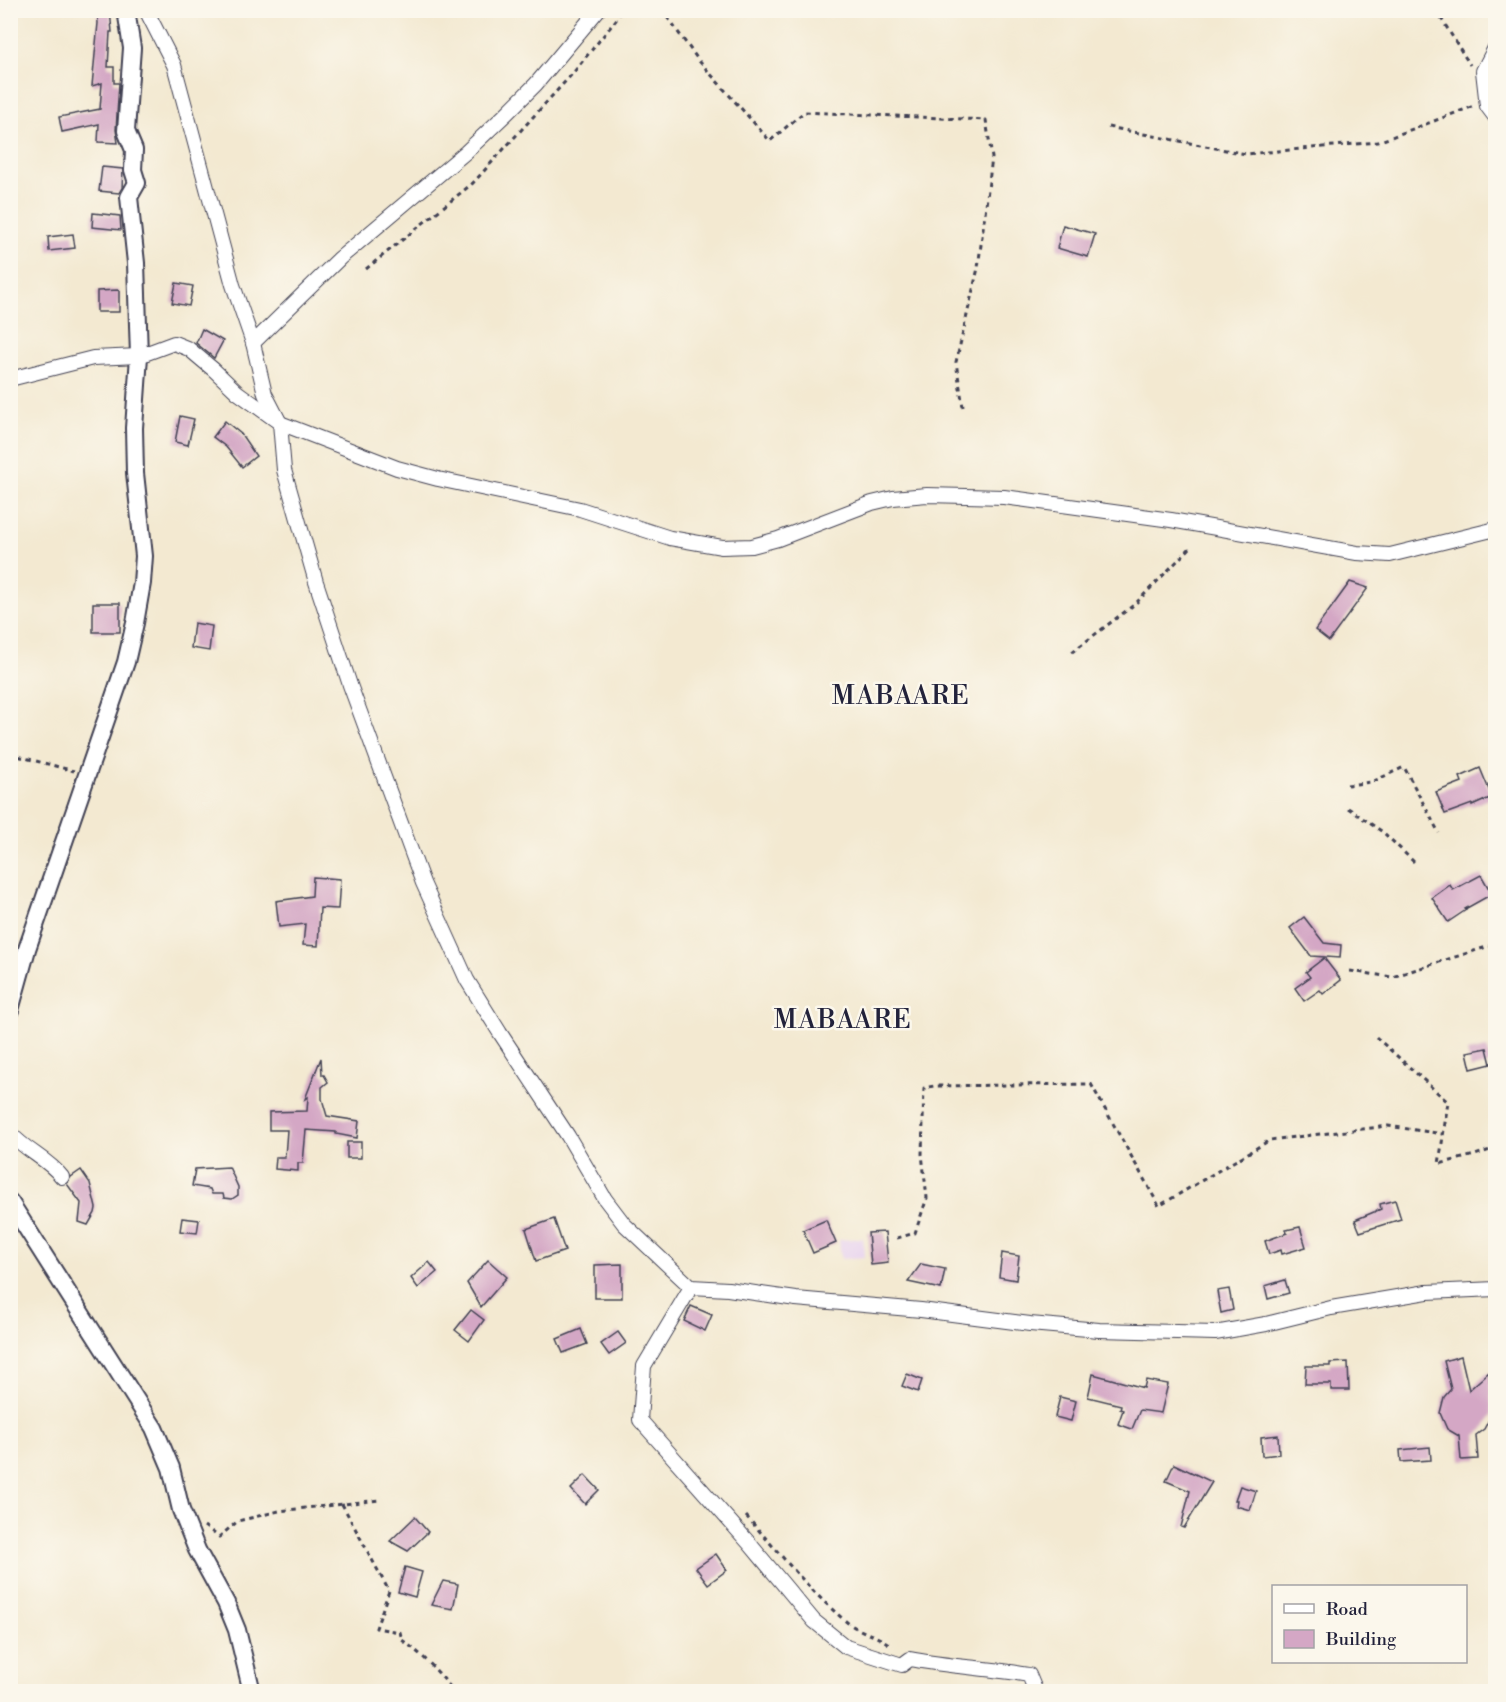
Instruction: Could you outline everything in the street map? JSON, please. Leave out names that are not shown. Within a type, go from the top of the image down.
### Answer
[{"type":"street","points":[[10,1010],[27,949],[126,662],[142,583],[144,556],[135,473],[134,428],[139,356],[136,263],[129,197],[137,183],[133,170],[134,150],[126,131],[132,48],[126,10]]},
{"type":"street","points":[[146,10],[174,65],[233,285],[253,343],[265,394],[280,423],[284,470],[323,602],[423,884],[467,980],[568,1136],[605,1198],[624,1224],[691,1287],[728,1289],[796,1299],[921,1310],[1088,1329],[1215,1333],[1266,1324],[1330,1308],[1427,1292],[1496,1289]]},
{"type":"street","points":[[253,343],[340,258],[466,152],[505,115],[536,84],[598,10]]},
{"type":"street","points":[[1496,46],[1483,71],[1487,106],[1496,118]]},
{"type":"street","points":[[10,379],[93,358],[139,356],[174,343],[189,349],[237,392],[280,423],[397,468],[580,509],[670,538],[722,547],[752,546],[778,539],[872,503],[893,498],[927,495],[1004,497],[1171,520],[1357,554],[1390,555],[1496,529]]},
{"type":"street","points":[[10,1133],[19,1143],[54,1167],[62,1177]]},
{"type":"street","points":[[10,1202],[154,1428],[166,1452],[181,1510],[197,1550],[226,1603],[237,1630],[252,1692]]},
{"type":"street","points":[[691,1287],[644,1366],[640,1420],[749,1543],[814,1621],[846,1647],[902,1665],[910,1659],[945,1666],[997,1669],[1029,1674],[1035,1692]]},
{"type":"path","points":[[366,269],[473,183],[573,73],[622,10]]},
{"type":"path","points":[[662,10],[699,61],[770,141],[804,112],[986,120],[992,158],[978,268],[956,362],[963,407]]},
{"type":"path","points":[[1436,10],[1485,89]]},
{"type":"path","points":[[1108,127],[1246,154],[1378,142],[1474,106]]},
{"type":"path","points":[[1072,652],[1135,604],[1190,548]]},
{"type":"path","points":[[10,754],[88,774]]},
{"type":"path","points":[[1347,785],[1372,782],[1404,766],[1439,832]]},
{"type":"path","points":[[1348,808],[1384,832],[1414,862]]},
{"type":"path","points":[[1350,971],[1392,977],[1496,944]]},
{"type":"path","points":[[1376,1037],[1448,1102],[1439,1164],[1496,1148]]},
{"type":"path","points":[[897,1238],[915,1233],[927,1198],[922,1154],[924,1088],[934,1086],[1091,1084],[1159,1206],[1270,1140],[1388,1126],[1443,1134]]},
{"type":"path","points":[[196,1522],[219,1537],[238,1521],[279,1511],[380,1500]]},
{"type":"path","points":[[342,1504],[389,1591],[376,1628],[400,1632],[402,1640],[434,1666],[454,1692]]},
{"type":"path","points":[[783,1557],[850,1625],[877,1636],[910,1659]]},
{"type":"shaded area","points":[[863,1238],[864,1257],[841,1259],[839,1240]]},
{"type":"building","points":[[97,10],[110,10],[112,32],[110,32],[108,67],[114,67],[114,83],[119,83],[116,130],[118,143],[98,142],[99,124],[62,132],[59,117],[100,109],[102,83],[92,86],[98,23]]},
{"type":"building","points":[[102,167],[123,169],[122,188],[119,193],[99,191]]},
{"type":"building","points":[[93,213],[120,216],[121,230],[92,227]]},
{"type":"building","points":[[1063,225],[1095,234],[1088,257],[1057,248]]},
{"type":"building","points":[[73,234],[75,248],[49,251],[48,237]]},
{"type":"building","points":[[176,283],[193,286],[189,306],[172,303]]},
{"type":"building","points":[[119,290],[119,312],[97,312],[97,291]]},
{"type":"building","points":[[202,329],[223,341],[214,358],[196,343]]},
{"type":"building","points":[[180,416],[194,419],[188,445],[175,442]]},
{"type":"building","points":[[225,421],[241,434],[256,456],[242,467],[226,447],[213,437]]},
{"type":"building","points":[[1350,582],[1368,588],[1329,641],[1315,630]]},
{"type":"building","points":[[93,603],[120,603],[120,632],[93,632]]},
{"type":"building","points":[[194,623],[212,626],[209,651],[191,648]]},
{"type":"building","points":[[1480,768],[1492,797],[1445,814],[1436,792],[1462,782],[1460,777]]},
{"type":"building","points":[[1481,875],[1492,894],[1465,909],[1448,922],[1432,898],[1450,885],[1453,890]]},
{"type":"building","points":[[313,877],[340,879],[338,909],[320,908],[318,946],[303,945],[305,924],[279,927],[276,901],[312,896]]},
{"type":"building","points":[[1304,917],[1324,943],[1341,945],[1340,958],[1311,956],[1290,928]]},
{"type":"building","points":[[1324,958],[1341,980],[1323,994],[1320,990],[1304,1001],[1295,988],[1310,977],[1306,972]]},
{"type":"building","points":[[1487,1048],[1491,1064],[1471,1069],[1467,1052]]},
{"type":"building","points":[[321,1058],[322,1075],[328,1082],[322,1087],[322,1099],[327,1116],[359,1121],[357,1138],[336,1134],[336,1132],[306,1130],[303,1163],[298,1163],[298,1171],[275,1169],[276,1157],[285,1157],[287,1130],[269,1130],[269,1112],[307,1111],[308,1097],[305,1099]]},
{"type":"building","points":[[347,1142],[361,1142],[361,1158],[347,1158]]},
{"type":"building","points":[[229,1167],[238,1187],[238,1195],[232,1199],[224,1198],[223,1194],[212,1194],[210,1189],[192,1186],[195,1169]]},
{"type":"building","points":[[81,1170],[90,1183],[96,1208],[88,1225],[79,1222],[81,1203],[67,1184],[71,1177]]},
{"type":"building","points":[[1395,1200],[1401,1219],[1360,1232],[1355,1220],[1381,1209],[1380,1204]]},
{"type":"building","points":[[182,1218],[199,1220],[197,1233],[180,1231]]},
{"type":"building","points":[[554,1219],[565,1251],[536,1261],[526,1229]]},
{"type":"building","points":[[826,1220],[836,1243],[813,1253],[803,1230]]},
{"type":"building","points":[[1300,1227],[1306,1247],[1282,1254],[1281,1250],[1269,1254],[1265,1241],[1287,1233],[1286,1230]]},
{"type":"building","points":[[885,1232],[888,1263],[871,1265],[868,1233]]},
{"type":"building","points":[[1002,1253],[1019,1256],[1016,1280],[999,1277]]},
{"type":"building","points":[[488,1260],[507,1277],[481,1307],[467,1283]]},
{"type":"building","points":[[429,1262],[437,1272],[418,1288],[411,1278]]},
{"type":"building","points":[[622,1264],[622,1298],[595,1298],[595,1265]]},
{"type":"building","points":[[921,1264],[945,1269],[941,1289],[908,1282]]},
{"type":"building","points":[[1285,1280],[1289,1293],[1268,1299],[1265,1286]]},
{"type":"building","points":[[1229,1289],[1233,1310],[1221,1313],[1217,1291]]},
{"type":"building","points":[[691,1306],[712,1315],[705,1331],[684,1321]]},
{"type":"building","points":[[471,1310],[484,1320],[469,1341],[455,1330]]},
{"type":"building","points":[[581,1329],[587,1344],[563,1353],[557,1339]]},
{"type":"building","points":[[618,1332],[626,1343],[609,1355],[601,1344]]},
{"type":"building","points":[[1461,1356],[1469,1390],[1489,1372],[1492,1414],[1484,1429],[1476,1435],[1478,1459],[1461,1460],[1459,1436],[1447,1429],[1440,1413],[1444,1397],[1451,1389],[1444,1361]]},
{"type":"building","points":[[1348,1362],[1349,1390],[1331,1390],[1331,1384],[1305,1384],[1306,1366],[1330,1366],[1330,1363]]},
{"type":"building","points":[[907,1374],[922,1380],[918,1392],[902,1386]]},
{"type":"building","points":[[1093,1374],[1144,1388],[1146,1380],[1168,1384],[1161,1413],[1140,1410],[1132,1429],[1118,1424],[1123,1410],[1120,1409],[1121,1405],[1088,1397]]},
{"type":"building","points":[[1060,1397],[1076,1401],[1071,1421],[1055,1417]]},
{"type":"building","points":[[1278,1435],[1279,1454],[1262,1456],[1261,1437]]},
{"type":"building","points":[[1430,1447],[1431,1460],[1401,1462],[1400,1450]]},
{"type":"building","points":[[1174,1464],[1212,1482],[1184,1528],[1181,1527],[1190,1491],[1166,1481]]},
{"type":"building","points":[[585,1475],[599,1490],[585,1504],[571,1489]]},
{"type":"building","points":[[1240,1486],[1256,1491],[1250,1510],[1236,1506],[1237,1500],[1235,1500]]},
{"type":"building","points":[[415,1517],[428,1532],[408,1551],[390,1541]]},
{"type":"building","points":[[716,1554],[727,1570],[708,1584],[696,1568]]},
{"type":"building","points":[[405,1567],[422,1572],[415,1597],[398,1592]]},
{"type":"building","points":[[443,1581],[458,1584],[453,1609],[431,1605]]},
{"type":"district","name":"MABAARE","points":[[901,696]]},
{"type":"district","name":"MABAARE","points":[[843,1020]]}]
